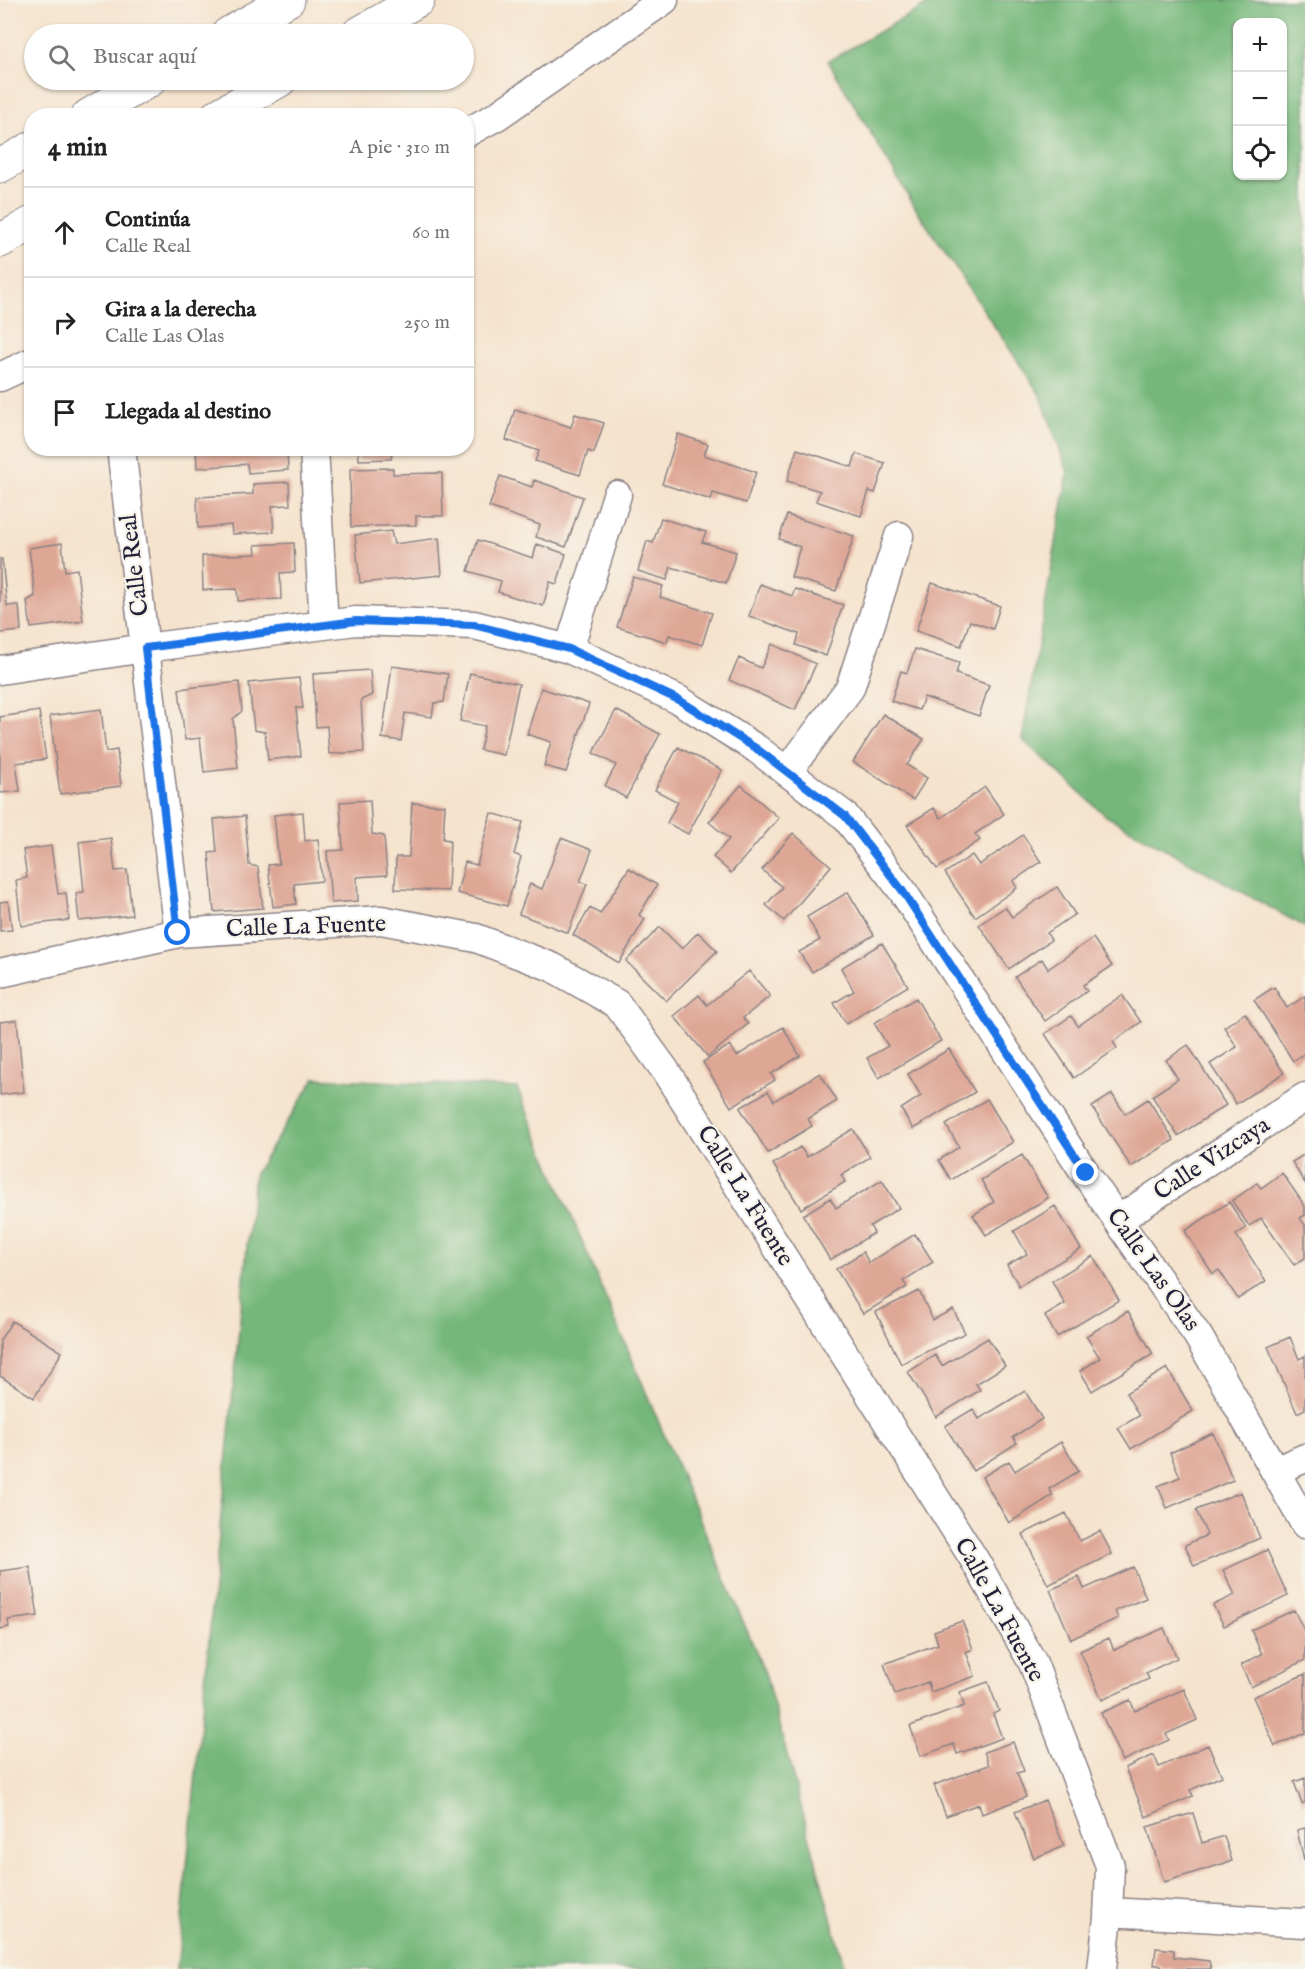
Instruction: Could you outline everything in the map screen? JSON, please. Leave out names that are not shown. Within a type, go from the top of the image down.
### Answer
[{"type":"highway","points":[[246,24],[288,0]]},
{"type":"highway","points":[[376,24],[418,0]]},
{"type":"highway","points":[[102,108],[133,90]]},
{"type":"highway","points":[[232,108],[263,90]]},
{"type":"highway","points":[[0,166],[24,152]]},
{"type":"highway","points":[[0,241],[24,228]]},
{"type":"street","points":[[474,129],[497,116],[664,0]]},
{"type":"street","points":[[0,377],[24,366]]},
{"type":"street","name":"Calle Real","points":[[122,456],[178,933]]},
{"type":"street","points":[[314,456],[324,625]]},
{"type":"street","points":[[569,649],[617,495]]},
{"type":"street","points":[[787,772],[850,688],[899,536]]},
{"type":"street","name":"Calle Las Olas","points":[[0,670],[145,648],[356,621],[474,625],[569,649],[679,700],[757,749],[845,816],[902,890],[1118,1220],[1198,1336],[1305,1524]]},
{"type":"street","name":"Calle La Fuente","points":[[0,973],[178,933],[381,920],[476,938],[552,967],[617,1004],[665,1070],[974,1559],[1033,1663],[1110,1866],[1102,1969]]},
{"type":"street","name":"Calle Vizcaya","points":[[1118,1220],[1305,1097]]},
{"type":"street","points":[[1275,1471],[1305,1458]]},
{"type":"street","points":[[1108,1912],[1305,1923]]},
{"type":"green space","points":[[935,0],[1305,0],[1305,927],[1106,816],[1022,739],[1068,473],[1041,396],[916,209],[828,61]]},
{"type":"green space","points":[[315,1078],[517,1088],[765,1673],[845,1969],[177,1969],[254,1175]]},
{"type":"building","points":[[515,409],[571,427],[575,414],[604,423],[594,453],[588,451],[580,475],[535,461],[539,451],[506,440]]},
{"type":"building","points":[[678,434],[708,444],[704,455],[756,472],[746,503],[713,493],[711,500],[662,484]]},
{"type":"building","points":[[797,449],[852,467],[856,454],[885,463],[875,493],[869,491],[861,516],[816,501],[820,491],[787,481]]},
{"type":"building","points":[[196,456],[287,456],[288,470],[248,473],[247,464],[197,468]]},
{"type":"building","points":[[359,456],[392,456],[391,459],[359,460]]},
{"type":"building","points":[[393,468],[393,474],[442,473],[443,516],[416,516],[416,525],[351,527],[350,469]]},
{"type":"building","points":[[500,476],[532,487],[534,480],[583,497],[566,547],[536,537],[540,525],[489,507]]},
{"type":"building","points":[[289,482],[290,505],[272,506],[274,532],[232,534],[231,525],[198,528],[197,497],[253,494],[253,484]]},
{"type":"building","points":[[787,515],[854,536],[836,591],[791,577],[800,547],[779,539]]},
{"type":"building","points":[[661,518],[706,532],[702,542],[736,552],[726,583],[671,567],[667,580],[638,571],[647,541],[653,543]]},
{"type":"building","points":[[391,531],[394,544],[439,538],[442,575],[360,583],[355,535]]},
{"type":"building","points":[[478,540],[533,558],[537,544],[566,554],[557,584],[550,582],[543,606],[498,592],[501,581],[468,571]]},
{"type":"building","points":[[62,543],[65,571],[77,569],[83,621],[31,628],[27,601],[35,596],[29,548]]},
{"type":"building","points":[[294,543],[295,572],[280,573],[281,599],[238,601],[237,589],[203,590],[202,556],[256,554],[255,545]]},
{"type":"building","points":[[0,559],[2,559],[7,606],[19,605],[21,631],[0,633]]},
{"type":"building","points":[[633,577],[663,586],[660,597],[712,613],[702,645],[669,635],[667,642],[617,627]]},
{"type":"building","points":[[932,583],[1000,606],[993,629],[970,621],[961,646],[916,631]]},
{"type":"building","points":[[760,584],[792,596],[795,589],[843,605],[826,656],[796,645],[799,634],[749,616]]},
{"type":"building","points":[[772,644],[816,664],[795,710],[729,680],[739,658],[761,668]]},
{"type":"building","points":[[915,649],[959,663],[956,674],[989,685],[979,716],[924,697],[919,710],[891,701],[901,671],[907,673]]},
{"type":"building","points":[[392,666],[448,674],[444,702],[434,703],[432,717],[405,713],[401,741],[382,738]]},
{"type":"building","points":[[370,670],[372,695],[361,700],[364,752],[329,754],[327,726],[316,727],[313,674]]},
{"type":"building","points":[[470,673],[519,684],[504,755],[480,750],[485,726],[460,721]]},
{"type":"building","points":[[299,678],[303,708],[296,708],[301,756],[268,760],[265,732],[254,730],[249,683]]},
{"type":"building","points":[[239,682],[242,711],[233,719],[238,768],[204,772],[200,738],[185,740],[179,689]]},
{"type":"building","points":[[541,688],[589,704],[566,772],[544,766],[551,742],[527,734]]},
{"type":"building","points":[[101,709],[106,752],[117,750],[121,786],[60,794],[50,716]]},
{"type":"building","points":[[616,710],[660,734],[626,798],[605,786],[616,765],[593,753]]},
{"type":"building","points":[[39,711],[46,759],[16,763],[20,791],[0,793],[0,717]]},
{"type":"building","points":[[883,714],[924,739],[907,765],[927,778],[913,800],[853,762]]},
{"type":"building","points":[[678,747],[722,770],[688,834],[667,823],[678,802],[655,790]]},
{"type":"building","points":[[741,785],[779,818],[731,873],[713,857],[729,839],[709,822]]},
{"type":"building","points":[[985,787],[1004,814],[975,834],[980,840],[937,869],[907,825],[934,808],[941,818]]},
{"type":"building","points":[[370,800],[372,834],[384,836],[387,875],[357,877],[358,901],[331,903],[327,851],[343,850],[340,802]]},
{"type":"building","points":[[412,803],[445,805],[443,839],[450,840],[448,891],[395,889],[396,857],[409,857]]},
{"type":"building","points":[[303,812],[305,841],[318,839],[322,881],[294,884],[296,904],[273,907],[268,865],[279,864],[274,815]]},
{"type":"building","points":[[491,813],[523,822],[514,854],[521,857],[507,906],[457,893],[465,862],[477,865]]},
{"type":"building","points":[[245,816],[249,865],[258,867],[263,908],[214,912],[209,853],[217,852],[214,819]]},
{"type":"building","points":[[793,833],[831,866],[784,921],[766,905],[782,887],[762,870]]},
{"type":"building","points":[[1023,835],[1041,862],[1013,881],[1017,888],[975,917],[945,873],[972,855],[979,865]]},
{"type":"building","points":[[111,838],[115,871],[127,870],[132,915],[79,921],[76,893],[84,892],[79,842]]},
{"type":"building","points":[[561,838],[592,850],[580,882],[587,884],[568,933],[519,914],[530,884],[542,889]]},
{"type":"building","points":[[51,846],[58,894],[66,893],[69,920],[21,926],[16,880],[27,878],[23,850]]},
{"type":"building","points":[[629,868],[657,885],[639,915],[645,919],[619,963],[573,935],[590,908],[600,914]]},
{"type":"building","points":[[1057,887],[1075,914],[1047,933],[1051,940],[1009,969],[979,925],[1005,907],[1012,917]]},
{"type":"building","points":[[848,892],[874,935],[812,972],[799,952],[820,940],[807,917]]},
{"type":"building","points":[[8,901],[12,930],[0,931],[0,902]]},
{"type":"building","points":[[660,927],[682,949],[698,932],[717,951],[666,1001],[626,961]]},
{"type":"building","points":[[1093,938],[1112,966],[1083,985],[1087,991],[1045,1021],[1015,977],[1042,959],[1048,969]]},
{"type":"building","points":[[882,943],[908,986],[846,1024],[834,1003],[854,991],[841,968]]},
{"type":"building","points":[[749,971],[770,996],[743,1018],[748,1024],[708,1057],[674,1016],[699,995],[707,1005]]},
{"type":"building","points":[[1274,987],[1287,1008],[1305,996],[1305,1053],[1293,1061],[1254,1000]]},
{"type":"building","points":[[1122,995],[1141,1022],[1113,1042],[1117,1048],[1074,1078],[1045,1034],[1071,1016],[1078,1026]]},
{"type":"building","points":[[916,998],[941,1041],[879,1078],[867,1058],[888,1046],[874,1023]]},
{"type":"building","points":[[1245,1013],[1284,1073],[1236,1104],[1210,1064],[1237,1047],[1224,1027]]},
{"type":"building","points":[[17,1020],[24,1092],[0,1095],[0,1022]]},
{"type":"building","points":[[783,1027],[800,1056],[771,1074],[775,1080],[731,1107],[703,1062],[730,1045],[737,1056]]},
{"type":"building","points":[[1188,1045],[1226,1105],[1178,1136],[1152,1096],[1178,1079],[1166,1060]]},
{"type":"building","points":[[949,1049],[975,1092],[913,1129],[901,1109],[921,1096],[908,1074]]},
{"type":"building","points":[[820,1073],[837,1101],[808,1119],[812,1126],[768,1153],[740,1108],[768,1091],[774,1101]]},
{"type":"building","points":[[1112,1094],[1125,1114],[1148,1099],[1174,1140],[1131,1167],[1092,1107]]},
{"type":"building","points":[[987,1099],[1013,1142],[951,1180],[939,1160],[959,1147],[946,1125]]},
{"type":"building","points":[[853,1129],[870,1157],[841,1175],[845,1182],[801,1209],[773,1164],[800,1147],[807,1157]]},
{"type":"building","points":[[1305,1154],[1305,1183],[1292,1162]]},
{"type":"building","points":[[1022,1155],[1048,1198],[986,1235],[973,1215],[994,1202],[981,1180]]},
{"type":"building","points":[[1282,1173],[1305,1206],[1305,1215],[1300,1218],[1305,1225],[1305,1258],[1294,1265],[1261,1218],[1249,1226],[1232,1201],[1257,1183],[1261,1188]]},
{"type":"building","points":[[882,1180],[899,1208],[870,1226],[874,1233],[830,1260],[803,1215],[830,1198],[836,1208]]},
{"type":"building","points":[[1229,1202],[1246,1228],[1236,1235],[1266,1281],[1238,1299],[1219,1270],[1213,1274],[1185,1231]]},
{"type":"building","points":[[1055,1206],[1081,1249],[1019,1286],[1007,1265],[1027,1254],[1014,1231]]},
{"type":"building","points":[[915,1234],[933,1262],[903,1281],[907,1287],[863,1314],[836,1269],[863,1252],[869,1263]]},
{"type":"building","points":[[1093,1256],[1119,1300],[1057,1337],[1045,1316],[1065,1304],[1052,1281]]},
{"type":"building","points":[[919,1291],[933,1320],[953,1309],[965,1333],[901,1364],[876,1312]]},
{"type":"building","points":[[1128,1311],[1153,1354],[1092,1391],[1080,1371],[1100,1358],[1086,1336]]},
{"type":"building","points":[[12,1321],[62,1352],[34,1398],[0,1376],[0,1340]]},
{"type":"building","points":[[1290,1337],[1299,1359],[1305,1356],[1305,1409],[1297,1413],[1268,1347]]},
{"type":"building","points":[[988,1338],[1005,1366],[976,1384],[980,1390],[936,1417],[908,1372],[935,1355],[942,1366]]},
{"type":"building","points":[[1167,1368],[1193,1411],[1131,1449],[1118,1428],[1139,1416],[1126,1393]]},
{"type":"building","points":[[1025,1391],[1042,1419],[1013,1437],[1017,1443],[973,1471],[945,1426],[973,1409],[979,1419]]},
{"type":"building","points":[[1213,1433],[1233,1480],[1167,1508],[1158,1486],[1180,1477],[1170,1453]]},
{"type":"building","points":[[1061,1442],[1079,1471],[1049,1489],[1053,1495],[1009,1523],[982,1477],[1009,1461],[1015,1471]]},
{"type":"building","points":[[1241,1492],[1260,1538],[1194,1566],[1185,1545],[1207,1535],[1196,1510]]},
{"type":"building","points":[[1066,1513],[1080,1541],[1100,1531],[1112,1554],[1048,1585],[1023,1534]]},
{"type":"building","points":[[1267,1550],[1288,1596],[1224,1626],[1213,1605],[1235,1595],[1223,1570]]},
{"type":"building","points":[[30,1567],[38,1616],[8,1620],[9,1627],[0,1629],[0,1571]]},
{"type":"building","points":[[1133,1567],[1146,1598],[1115,1611],[1118,1618],[1071,1639],[1050,1590],[1079,1577],[1084,1589]]},
{"type":"building","points":[[1294,1610],[1305,1632],[1305,1660],[1251,1687],[1241,1665],[1262,1654],[1251,1630]]},
{"type":"building","points":[[962,1621],[973,1649],[966,1652],[975,1676],[931,1692],[928,1682],[895,1694],[884,1664],[938,1644],[934,1631]]},
{"type":"building","points":[[1164,1628],[1177,1658],[1146,1673],[1149,1679],[1102,1700],[1080,1651],[1109,1638],[1114,1650]]},
{"type":"building","points":[[1305,1674],[1305,1733],[1275,1746],[1253,1697]]},
{"type":"building","points":[[988,1682],[999,1711],[993,1714],[1002,1738],[957,1754],[954,1744],[921,1756],[910,1726],[964,1706],[960,1692]]},
{"type":"building","points":[[1184,1689],[1197,1720],[1166,1734],[1169,1740],[1122,1761],[1101,1713],[1130,1700],[1135,1711]]},
{"type":"building","points":[[1013,1742],[1024,1771],[1017,1773],[1026,1797],[982,1814],[979,1804],[946,1816],[934,1785],[989,1765],[984,1752]]},
{"type":"building","points":[[1208,1745],[1222,1776],[1190,1790],[1193,1796],[1146,1817],[1125,1768],[1154,1755],[1159,1767]]},
{"type":"building","points":[[1305,1778],[1305,1803],[1302,1804],[1294,1782]]},
{"type":"building","points":[[1045,1800],[1064,1846],[1034,1858],[1015,1812]]},
{"type":"building","points":[[1193,1813],[1202,1843],[1224,1836],[1232,1861],[1164,1882],[1147,1827]]},
{"type":"building","points":[[1305,1828],[1305,1860],[1304,1860],[1297,1830]]},
{"type":"building","points":[[1156,1948],[1174,1950],[1174,1957],[1209,1961],[1211,1969],[1161,1969],[1161,1965],[1154,1965]]},
{"type":"route","points":[[178,933],[145,648],[356,621],[474,625],[569,649],[679,700],[757,749],[845,816],[902,890],[1086,1173]]}]
